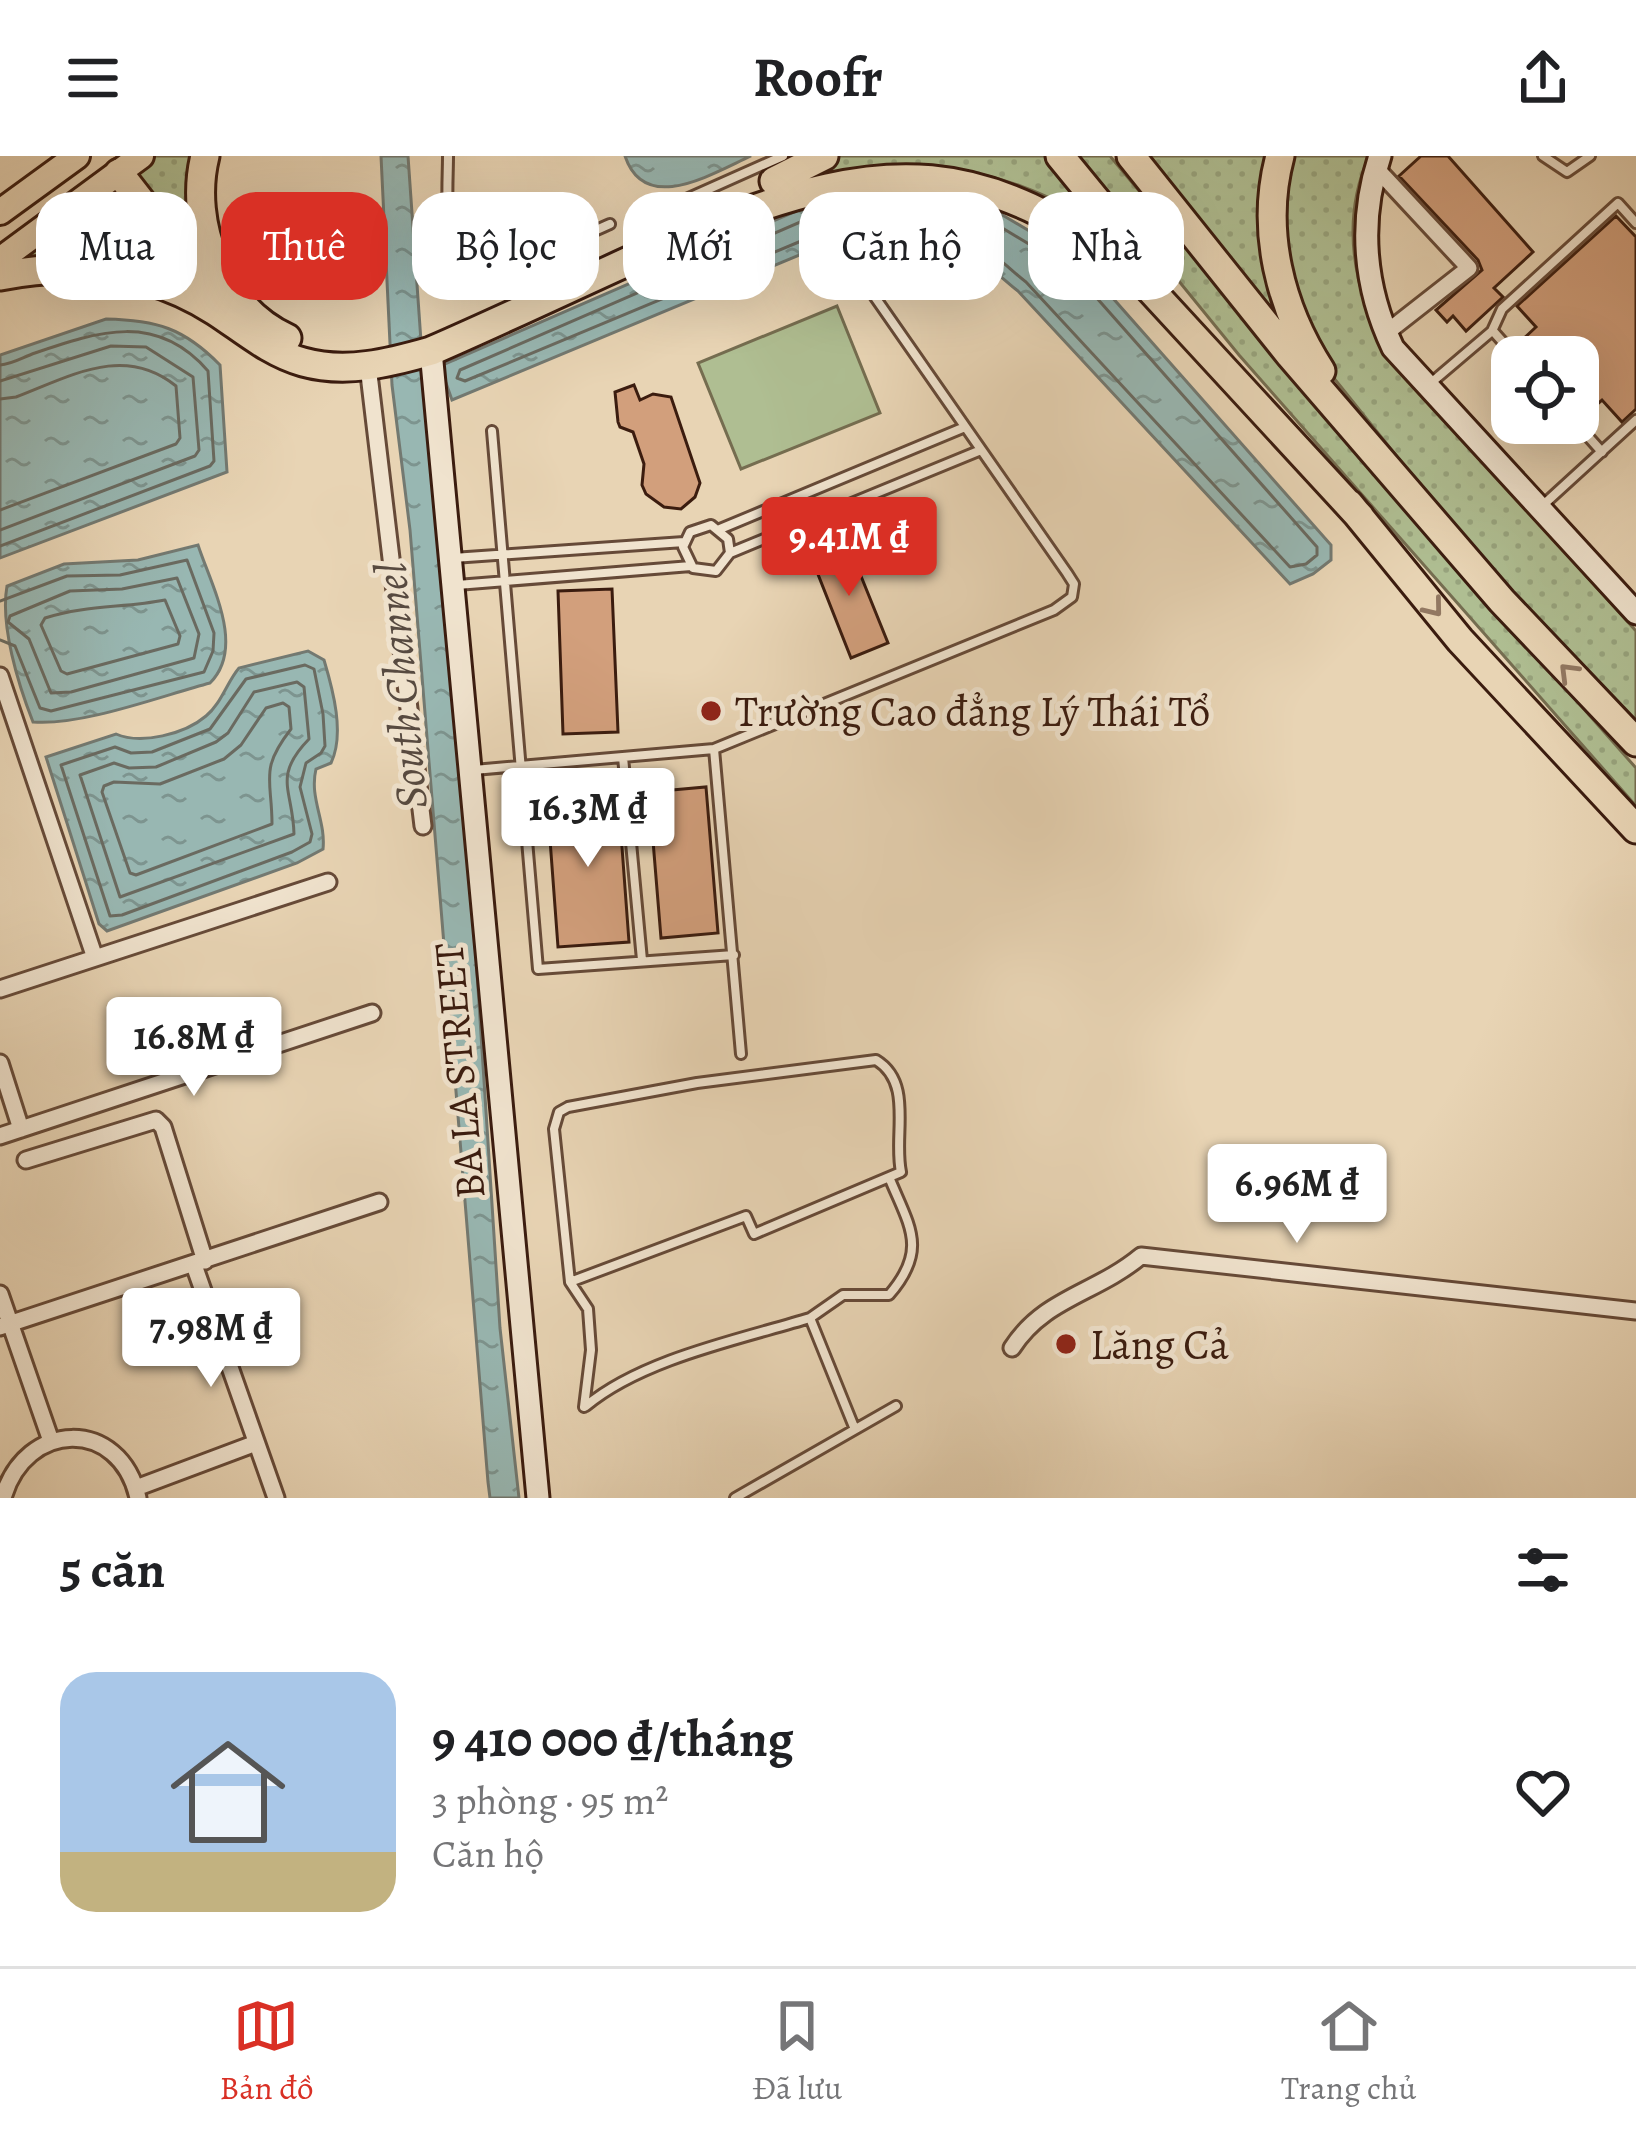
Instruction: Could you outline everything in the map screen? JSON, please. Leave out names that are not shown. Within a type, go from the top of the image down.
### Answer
[{"type":"highway","points":[[206,156],[200,179],[202,223],[206,243],[230,287],[259,319],[291,340],[371,358]]},
{"type":"highway","points":[[435,341],[824,156]]},
{"type":"highway","points":[[1060,156],[1460,640],[1636,829]]},
{"type":"highway","points":[[1131,156],[1289,355],[1502,601],[1636,742]]},
{"type":"highway","points":[[1280,156],[1271,235],[1300,336],[1323,375],[1502,601]]},
{"type":"highway","points":[[130,164],[236,324]]},
{"type":"highway","points":[[0,276],[47,268],[106,269],[183,293],[290,358],[319,365],[371,358],[435,341],[782,194],[873,169],[938,168],[1024,193],[1097,239],[1137,275],[1360,517]]},
{"type":"main road","points":[[0,212],[77,156]]},
{"type":"main road","points":[[0,260],[130,164]]},
{"type":"street","points":[[1378,162],[1368,216],[1367,264],[1376,309],[1393,348],[1636,613]]},
{"type":"street","points":[[1378,162],[1469,268],[1386,333]]},
{"type":"street","name":"BA LA STREET","points":[[435,341],[538,1498]]},
{"type":"street","points":[[371,358],[423,826]]},
{"type":"street","points":[[0,676],[95,958]]},
{"type":"street","points":[[0,989],[328,882]]},
{"type":"street","points":[[0,1136],[372,1013]]},
{"type":"street","points":[[0,1063],[21,1129]]},
{"type":"street","points":[[26,1160],[156,1120],[163,1127],[199,1263],[276,1498]]},
{"type":"street","points":[[5,1325],[379,1202]]},
{"type":"street","points":[[1012,1348],[1042,1312],[1120,1275],[1141,1256],[1636,1311]]},
{"type":"street","points":[[0,1294],[5,1325],[51,1441]]},
{"type":"street","points":[[3,1498],[19,1462],[51,1441],[89,1440],[107,1448],[122,1461],[137,1493],[256,1443]]},
{"type":"lane","points":[[448,156],[452,236],[462,248],[488,263],[507,264],[542,254],[610,224]]},
{"type":"lane","points":[[702,192],[783,156]]},
{"type":"lane","points":[[1543,156],[1568,172],[1590,156]]},
{"type":"lane","points":[[1428,385],[1492,331],[1502,309],[1618,203],[1636,223]]},
{"type":"lane","points":[[472,770],[714,749],[1054,610],[1072,597],[1074,584],[1067,572],[877,300]]},
{"type":"lane","points":[[1492,331],[1497,336]]},
{"type":"lane","points":[[1541,507],[1636,420]]},
{"type":"lane","points":[[720,529],[965,427]]},
{"type":"lane","points":[[492,431],[538,969],[734,956]]},
{"type":"lane","points":[[1594,444],[1601,452]]},
{"type":"lane","points":[[730,554],[728,538],[711,525],[696,527],[684,542],[684,555],[691,566],[700,572],[716,571],[730,554],[981,450]]},
{"type":"lane","points":[[453,558],[684,542]]},
{"type":"lane","points":[[455,585],[691,566]]},
{"type":"lane","points":[[714,749],[741,1054]]},
{"type":"lane","points":[[623,757],[642,960]]},
{"type":"lane","points":[[570,1282],[746,1216],[754,1234],[889,1177],[901,1172],[898,1092],[893,1074],[876,1060],[698,1083],[568,1107],[557,1116],[554,1129],[570,1282],[587,1309],[591,1350],[584,1407],[632,1378],[810,1318],[843,1295],[889,1294],[907,1273],[915,1246],[889,1177]]},
{"type":"lane","points":[[810,1318],[854,1427]]},
{"type":"lane","points":[[735,1498],[896,1406]]},
{"type":"green space","points":[[152,156],[196,156],[216,287],[197,260],[197,192],[148,192],[138,170]]},
{"type":"green space","points":[[834,156],[1046,156],[1075,192],[1035,192],[985,175],[913,167],[787,184]]},
{"type":"green space","points":[[1077,156],[1110,156],[1140,192],[1106,192]]},
{"type":"green space","points":[[1126,156],[1269,156],[1259,230],[1270,299],[1285,348],[1184,226],[1184,192],[1156,192]]},
{"type":"green space","points":[[1289,156],[1369,156],[1353,233],[1360,283],[1376,332],[1388,356],[1636,631],[1636,732],[1525,616],[1329,372],[1293,294],[1281,224]]},
{"type":"green space","points":[[36,243],[36,271],[4,267]]},
{"type":"green space","points":[[1184,245],[1361,457],[1636,768],[1636,806],[1184,287]]},
{"type":"green space","points":[[837,306],[880,413],[741,469],[698,363]]},
{"type":"water","name":"South Channel","points":[[381,156],[408,156],[412,300],[418,300],[472,895],[500,1328],[519,1498],[490,1498],[488,1482],[410,530],[392,385],[388,192],[383,192]]},
{"type":"water","points":[[625,156],[751,156],[700,179],[664,187],[648,184],[635,174]]},
{"type":"water","points":[[799,210],[799,255],[775,265],[775,220]]},
{"type":"water","points":[[1004,216],[1028,230],[1028,300],[1114,300],[1331,545],[1331,560],[1290,584],[1004,280]]},
{"type":"water","points":[[623,286],[623,300],[692,300],[452,400],[440,366]]},
{"type":"water","points":[[106,319],[140,321],[181,334],[220,365],[227,472],[0,558],[0,355]]},
{"type":"water","points":[[198,545],[225,634],[225,652],[210,683],[98,715],[33,722],[8,636],[7,586],[64,564],[138,560]]},
{"type":"water","points":[[308,651],[324,660],[337,726],[331,763],[316,769],[314,780],[323,849],[297,863],[107,931],[99,924],[46,757],[116,734],[150,738],[187,728],[211,711],[239,668]]},
{"type":"building","points":[[1421,156],[1448,156],[1533,252],[1494,288],[1503,297],[1466,331],[1453,316],[1447,322],[1436,310],[1482,270],[1478,260],[1399,176]]},
{"type":"building","points":[[1616,216],[1636,237],[1636,409],[1622,422],[1602,400],[1599,403],[1599,336],[1526,336],[1536,327],[1517,306]]},
{"type":"building","points":[[634,385],[640,400],[653,394],[671,397],[700,483],[695,497],[681,509],[664,507],[646,494],[644,464],[633,432],[618,422],[615,392]]},
{"type":"building","points":[[846,539],[888,643],[851,658],[810,554]]},
{"type":"building","points":[[612,589],[618,732],[563,734],[558,591]]},
{"type":"building","points":[[706,787],[718,933],[661,938],[649,792]]},
{"type":"building","points":[[618,793],[629,942],[558,947],[547,799]]},
{"type":"place","name":"Trường Cao đẳng Lý Thái Tổ","points":[[711,711]]},
{"type":"place","name":"Lăng Cả","points":[[1066,1344]]}]
